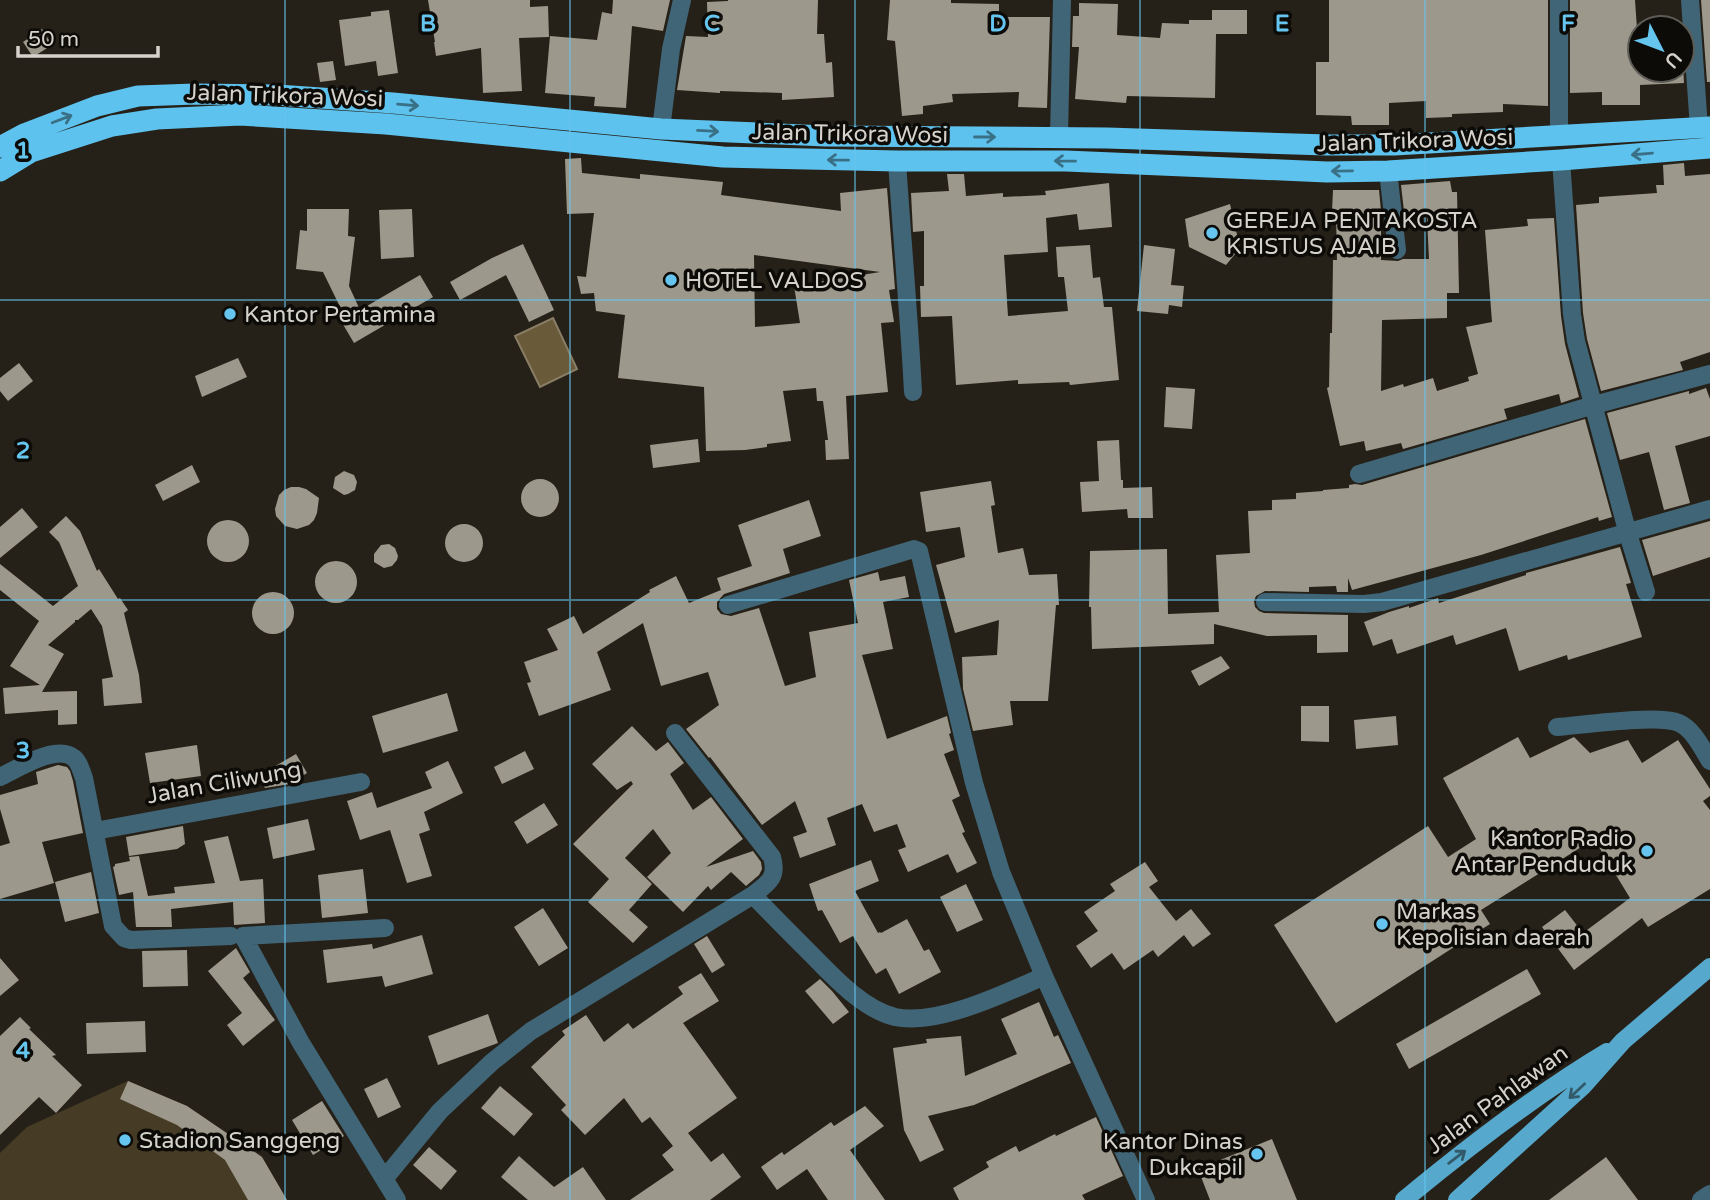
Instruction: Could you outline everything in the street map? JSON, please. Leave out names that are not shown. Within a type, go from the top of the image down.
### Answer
[{"type":"highway","name":"Jalan Trikora Wosi","points":[[0,146],[97,106],[138,96],[219,94],[393,103],[661,129],[826,136],[1059,137],[1394,145],[1705,128]]},
{"type":"highway","points":[[219,94],[219,116]]},
{"type":"highway","name":"Jalan Trikora Wosi","points":[[0,171],[31,152],[112,126],[157,119],[240,115],[386,124],[723,158],[1066,161],[1327,172],[1388,171],[1710,148]]},
{"type":"highway","points":[[1106,163],[1107,138]]},
{"type":"main road","name":"Jalan Pahlawan","points":[[1457,1200],[1583,1086],[1623,1041],[1710,967]]},
{"type":"main road","name":"Jalan Pahlawan","points":[[1404,1200],[1439,1170],[1511,1117],[1575,1071],[1623,1041]]},
{"type":"street","points":[[661,129],[671,49],[682,0]]},
{"type":"street","points":[[1059,137],[1062,0]]},
{"type":"street","points":[[1559,0],[1559,136]]},
{"type":"street","points":[[1690,0],[1705,128]]},
{"type":"street","points":[[1561,160],[1576,341],[1646,592]]},
{"type":"street","points":[[897,161],[913,393]]},
{"type":"street","points":[[1388,171],[1397,250]]},
{"type":"street","points":[[1359,474],[1710,374]]},
{"type":"street","points":[[1265,602],[1382,602],[1710,509]]},
{"type":"street","points":[[728,605],[914,549],[919,551],[978,795],[1002,872],[1044,976],[1146,1200]]},
{"type":"street","points":[[1557,727],[1657,719],[1679,723],[1693,734],[1710,761]]},
{"type":"street","points":[[385,1178],[440,1111],[492,1062],[531,1031],[753,895],[774,877],[772,857],[675,733]]},
{"type":"street","points":[[0,777],[52,753],[67,753],[78,761],[84,778],[113,926],[124,938],[131,940],[231,936]]},
{"type":"street","name":"Jalan Ciliwung","points":[[95,831],[361,782]]},
{"type":"street","points":[[753,895],[849,992],[894,1016],[933,1016],[971,1006],[1044,976]]},
{"type":"street","points":[[385,928],[243,936],[301,1043],[397,1200]]},
{"type":"street","points":[[1702,1200],[1710,1194]]},
{"type":"shaded area","points":[[553,318],[577,369],[540,387],[515,336]]},
{"type":"shaded area","name":"Stadion Sanggeng","points":[[128,1081],[187,1106],[262,1157],[287,1200],[0,1200],[0,1153],[27,1127]]},
{"type":"building","points":[[428,0],[530,0],[530,7],[548,6],[549,37],[519,38],[522,91],[483,93],[481,48],[436,56]]},
{"type":"building","points":[[613,0],[670,0],[663,31],[632,26],[626,108],[594,106],[595,97],[545,93],[550,36],[597,40],[602,12],[612,14]]},
{"type":"building","points":[[818,0],[817,34],[824,34],[826,63],[832,62],[834,97],[782,100],[782,93],[677,90],[686,36],[708,37],[707,2]]},
{"type":"building","points":[[890,0],[951,0],[951,3],[999,4],[999,17],[1050,17],[1047,108],[1018,107],[1019,92],[952,94],[953,102],[923,106],[923,114],[902,116],[895,41],[887,40]]},
{"type":"building","points":[[1329,0],[1548,0],[1548,106],[1503,104],[1503,112],[1426,118],[1426,101],[1389,103],[1389,125],[1352,125],[1351,116],[1316,115],[1316,62],[1329,62]]},
{"type":"building","points":[[1570,0],[1635,0],[1636,14],[1626,14],[1626,84],[1662,84],[1640,85],[1640,105],[1602,105],[1602,92],[1570,93]]},
{"type":"building","points":[[1701,0],[1710,0],[1710,82],[1707,82]]},
{"type":"building","points":[[1079,3],[1118,4],[1117,35],[1160,38],[1162,23],[1189,24],[1189,20],[1212,20],[1212,10],[1247,10],[1247,34],[1216,34],[1215,98],[1127,96],[1126,103],[1075,99],[1079,47],[1072,47],[1073,16],[1079,16]]},
{"type":"building","points":[[389,10],[398,73],[378,76],[376,61],[345,66],[339,20],[371,16],[371,12]]},
{"type":"building","points":[[42,29],[52,45],[33,57],[23,42]]},
{"type":"building","points":[[333,61],[336,80],[320,82],[317,63]]},
{"type":"building","points":[[581,158],[582,173],[640,179],[640,174],[723,182],[721,195],[841,211],[840,193],[887,188],[895,289],[889,290],[894,322],[881,323],[888,392],[846,396],[849,459],[826,460],[825,440],[828,440],[823,401],[817,401],[816,388],[783,391],[791,441],[745,450],[706,451],[704,387],[618,378],[625,315],[596,311],[594,293],[581,294],[577,276],[586,277],[594,213],[567,214],[565,159]],"holes":[[[754,255],[880,272],[794,286],[800,323],[755,327]]]},
{"type":"building","points":[[1684,163],[1685,176],[1710,174],[1710,352],[1680,362],[1683,370],[1601,391],[1583,313],[1576,205],[1599,203],[1599,197],[1657,193],[1656,185],[1664,185],[1663,165]]},
{"type":"building","points":[[947,174],[964,174],[966,196],[1003,193],[1003,197],[1046,195],[1045,191],[1109,183],[1112,227],[1079,230],[1077,214],[1046,218],[1048,252],[1004,255],[1008,316],[1068,311],[1064,277],[1058,277],[1056,247],[1090,245],[1093,278],[1100,277],[1104,307],[1112,307],[1119,380],[1070,385],[1069,382],[1018,384],[1018,380],[956,385],[952,316],[921,317],[924,231],[913,232],[911,193],[949,191]]},
{"type":"building","points":[[1450,181],[1452,192],[1457,192],[1459,293],[1447,293],[1447,318],[1382,320],[1381,391],[1433,378],[1437,391],[1469,381],[1468,377],[1478,374],[1466,327],[1492,322],[1485,230],[1528,226],[1527,219],[1554,218],[1561,316],[1565,344],[1579,397],[1561,403],[1559,394],[1504,409],[1507,419],[1403,449],[1401,443],[1366,451],[1364,441],[1340,446],[1327,388],[1332,333],[1333,260],[1337,260],[1336,211],[1332,211],[1333,190],[1379,190],[1381,260],[1429,259],[1427,218],[1405,220],[1401,185]]},
{"type":"building","name":"GEREJA PENTAKOSTA KRISTUS AJAIB","points":[[1230,204],[1240,248],[1226,265],[1189,247],[1185,219]]},
{"type":"building","points":[[307,209],[349,209],[348,236],[355,237],[349,286],[360,310],[420,275],[433,297],[354,343],[341,321],[346,319],[323,272],[296,269],[300,230],[307,231]]},
{"type":"building","points":[[412,209],[414,257],[381,259],[379,210]]},
{"type":"building","points":[[523,244],[554,310],[529,322],[506,275],[460,300],[450,282]]},
{"type":"building","points":[[1144,245],[1175,249],[1171,285],[1184,286],[1182,307],[1169,305],[1168,314],[1137,311]]},
{"type":"building","points":[[238,358],[247,377],[202,397],[195,376]]},
{"type":"building","points":[[19,363],[33,381],[8,401],[0,391],[0,378]]},
{"type":"building","points":[[1166,387],[1195,389],[1192,429],[1164,427]]},
{"type":"building","points":[[1706,388],[1710,399],[1710,436],[1675,446],[1690,503],[1664,510],[1649,452],[1620,460],[1607,413]]},
{"type":"building","points":[[1585,419],[1612,517],[1599,521],[1598,517],[1481,555],[1352,590],[1348,578],[1348,592],[1337,592],[1336,586],[1309,587],[1309,592],[1265,591],[1256,596],[1255,607],[1264,613],[1348,615],[1348,652],[1317,653],[1317,635],[1267,636],[1214,624],[1214,644],[1092,649],[1089,607],[1090,551],[1167,549],[1168,614],[1219,612],[1216,555],[1250,553],[1248,511],[1272,510],[1272,500],[1296,499],[1296,493],[1362,485]]},
{"type":"building","points":[[698,439],[700,462],[653,468],[650,445]]},
{"type":"building","points":[[1119,440],[1123,488],[1152,487],[1153,518],[1128,518],[1127,509],[1082,512],[1080,482],[1099,481],[1097,441]]},
{"type":"building","points":[[192,465],[200,482],[163,501],[155,485]]},
{"type":"building","points":[[344,471],[354,475],[357,482],[355,490],[344,495],[333,488],[335,477]]},
{"type":"building","points":[[540,479],[553,485],[559,498],[553,511],[540,517],[527,511],[521,498],[527,485]]},
{"type":"building","points":[[991,481],[995,505],[991,506],[998,553],[1023,548],[1029,575],[1057,574],[1059,605],[1056,605],[1048,701],[1010,701],[1013,725],[973,731],[963,689],[962,657],[997,655],[999,620],[955,633],[936,565],[965,557],[960,527],[926,532],[920,492]]},
{"type":"building","points":[[291,487],[306,489],[319,498],[314,520],[297,529],[285,526],[276,516],[275,509],[279,495]]},
{"type":"building","points":[[809,500],[821,536],[783,549],[790,573],[724,594],[717,602],[717,609],[721,614],[731,616],[759,608],[785,686],[816,677],[809,632],[858,623],[849,580],[878,572],[880,581],[905,576],[909,597],[883,602],[893,649],[862,655],[887,739],[947,716],[954,750],[944,754],[960,796],[952,800],[965,832],[962,833],[977,863],[957,873],[948,854],[908,872],[898,850],[906,847],[897,824],[874,832],[862,804],[827,818],[836,845],[800,858],[793,837],[807,832],[795,801],[762,825],[686,729],[719,705],[708,672],[661,686],[643,623],[597,652],[611,690],[539,716],[527,683],[531,682],[524,662],[558,650],[547,629],[574,616],[583,634],[650,592],[649,590],[676,576],[689,603],[721,590],[717,578],[752,566],[738,525]]},
{"type":"building","points":[[22,508],[38,527],[0,558],[0,527]]},
{"type":"building","points":[[66,516],[80,531],[97,571],[99,569],[128,610],[124,613],[139,675],[142,703],[104,706],[102,679],[113,677],[102,626],[91,609],[48,645],[64,654],[42,692],[77,691],[77,724],[58,725],[58,710],[5,714],[3,688],[40,685],[10,666],[39,621],[0,590],[0,564],[53,606],[78,586],[59,542],[49,532]]},
{"type":"building","points":[[228,520],[243,526],[249,541],[243,556],[228,562],[213,556],[207,541],[213,526]]},
{"type":"building","points":[[1710,521],[1710,557],[1653,576],[1642,540]]},
{"type":"building","points":[[464,524],[477,530],[483,543],[477,556],[464,562],[451,556],[445,543],[451,530]]},
{"type":"building","points":[[389,544],[395,548],[398,556],[392,566],[384,568],[374,562],[374,554],[381,545]]},
{"type":"building","points":[[1620,547],[1631,583],[1626,584],[1642,637],[1568,660],[1567,655],[1519,671],[1506,628],[1456,645],[1453,635],[1397,654],[1392,639],[1373,646],[1364,622],[1438,598],[1439,603],[1526,573]]},
{"type":"building","points":[[336,561],[351,567],[357,582],[351,597],[336,603],[321,597],[315,582],[321,567]]},
{"type":"building","points":[[273,592],[288,598],[294,613],[288,628],[273,634],[258,628],[252,613],[258,598]]},
{"type":"building","points":[[1221,656],[1230,668],[1199,686],[1191,671]]},
{"type":"building","points":[[447,693],[458,731],[383,753],[372,716]]},
{"type":"building","points":[[1301,706],[1329,706],[1329,742],[1301,741]]},
{"type":"building","points":[[1396,716],[1398,745],[1356,749],[1354,720]]},
{"type":"building","points":[[632,726],[656,751],[668,742],[684,763],[670,774],[693,810],[711,797],[743,839],[706,867],[753,851],[761,862],[762,869],[746,886],[731,872],[711,890],[708,886],[683,912],[647,877],[671,853],[653,829],[625,858],[652,884],[629,910],[648,927],[633,943],[588,902],[609,879],[573,844],[633,784],[631,781],[617,790],[592,764]]},
{"type":"building","points":[[1518,737],[1530,758],[1574,737],[1590,753],[1628,740],[1642,763],[1678,740],[1710,789],[1710,796],[1703,801],[1710,810],[1710,889],[1648,927],[1642,918],[1574,970],[1542,927],[1565,910],[1583,933],[1630,898],[1594,839],[1481,910],[1490,924],[1336,1023],[1274,925],[1428,826],[1448,857],[1476,839],[1443,778]]},
{"type":"building","points":[[197,745],[201,776],[150,783],[145,753]]},
{"type":"building","points":[[525,751],[534,769],[502,784],[494,767]]},
{"type":"building","points":[[296,754],[307,773],[290,784],[265,788],[258,776]]},
{"type":"building","points":[[448,761],[463,793],[424,812],[430,830],[419,834],[432,876],[407,883],[390,830],[360,840],[347,801],[372,792],[377,808],[432,788],[425,772]]},
{"type":"building","points":[[58,765],[67,767],[70,771],[83,833],[42,842],[54,883],[0,899],[0,846],[10,843],[0,809],[0,795],[38,784],[36,772]]},
{"type":"building","points":[[544,803],[558,825],[527,844],[514,822]]},
{"type":"building","points":[[308,819],[315,850],[273,859],[267,828]]},
{"type":"building","points":[[183,826],[185,844],[177,849],[129,856],[126,837]]},
{"type":"building","points":[[228,836],[240,881],[263,879],[265,923],[234,925],[233,902],[171,909],[172,927],[136,927],[133,892],[119,895],[113,867],[115,864],[130,861],[129,857],[139,856],[148,896],[175,893],[174,887],[215,883],[204,841]]},
{"type":"building","points":[[871,860],[879,881],[855,891],[878,933],[907,919],[924,951],[929,949],[941,972],[899,994],[886,968],[876,974],[853,936],[840,943],[822,910],[818,911],[809,884]]},
{"type":"building","points":[[1145,862],[1158,881],[1149,887],[1176,921],[1191,909],[1211,934],[1193,947],[1184,935],[1158,957],[1153,950],[1124,970],[1112,953],[1091,968],[1076,946],[1098,931],[1084,912],[1115,891],[1110,884]]},
{"type":"building","points":[[363,869],[368,913],[322,918],[318,875]]},
{"type":"building","points":[[91,872],[99,913],[65,922],[55,882]]},
{"type":"building","points":[[966,884],[983,920],[957,932],[940,897]]},
{"type":"building","points":[[543,908],[568,948],[539,966],[514,927]]},
{"type":"building","points":[[422,935],[433,974],[385,987],[382,976],[327,983],[323,950],[372,944],[373,949]]},
{"type":"building","points":[[707,936],[725,965],[712,973],[694,944]]},
{"type":"building","points":[[236,948],[250,972],[243,978],[275,1020],[243,1046],[227,1025],[242,1013],[208,971]]},
{"type":"building","points":[[187,950],[188,986],[143,987],[142,951]]},
{"type":"building","points":[[0,958],[19,980],[0,996]]},
{"type":"building","points":[[1527,969],[1541,994],[1409,1069],[1396,1044]]},
{"type":"building","points":[[701,973],[719,1001],[683,1023],[737,1098],[688,1133],[711,1162],[723,1153],[741,1177],[710,1200],[630,1200],[674,1170],[662,1155],[673,1146],[650,1117],[642,1123],[624,1098],[585,1135],[561,1110],[566,1105],[531,1067],[565,1035],[562,1031],[586,1015],[604,1042],[628,1023],[633,1029],[683,994],[678,987]]},
{"type":"building","points":[[820,979],[849,1012],[833,1024],[805,991]]},
{"type":"building","points":[[1039,1002],[1054,1037],[1058,1035],[1071,1063],[974,1105],[928,1116],[944,1150],[920,1162],[904,1130],[893,1048],[927,1043],[926,1039],[961,1036],[965,1076],[1017,1054],[1001,1019]]},
{"type":"building","points":[[488,1014],[498,1043],[438,1065],[428,1036]]},
{"type":"building","points":[[20,1017],[56,1055],[52,1056],[82,1085],[56,1113],[39,1097],[0,1135],[0,1036]]},
{"type":"building","points":[[145,1021],[146,1052],[87,1054],[86,1023]]},
{"type":"building","points":[[387,1078],[401,1107],[378,1118],[364,1089]]},
{"type":"building","points":[[128,1081],[187,1106],[262,1157],[287,1200],[248,1200],[225,1160],[177,1125],[120,1099]]},
{"type":"building","points":[[500,1086],[533,1114],[514,1136],[481,1108]]},
{"type":"building","points":[[322,1101],[344,1136],[313,1155],[292,1120]]},
{"type":"building","points":[[865,1106],[884,1126],[850,1150],[885,1200],[828,1200],[807,1169],[777,1190],[761,1167],[782,1152],[784,1155],[831,1122],[834,1126]]},
{"type":"building","points":[[1096,1117],[1123,1176],[1082,1195],[1085,1200],[959,1200],[953,1188],[989,1167],[986,1162],[1016,1146],[1019,1152]]},
{"type":"building","name":"Kantor Dinas Dukcapil","points":[[1272,1139],[1297,1200],[1210,1200],[1198,1169]]},
{"type":"building","points":[[429,1147],[457,1171],[441,1190],[413,1165]]},
{"type":"building","points":[[519,1156],[554,1187],[583,1167],[606,1200],[528,1200],[501,1177]]},
{"type":"building","points":[[1606,1157],[1638,1200],[1549,1200]]},
{"type":"place","name":"GEREJA PENTAKOSTA KRISTUS AJAIB","points":[[1212,233]]},
{"type":"place","name":"HOTEL VALDOS","points":[[671,280]]},
{"type":"place","name":"Kantor Pertamina","points":[[230,314]]},
{"type":"place","name":"Kantor Radio Antar Penduduk","points":[[1647,851]]},
{"type":"place","name":"Markas Kepolisian daerah","points":[[1382,924]]},
{"type":"place","name":"Stadion Sanggeng","points":[[125,1140]]},
{"type":"place","name":"Kantor Dinas Dukcapil","points":[[1257,1154]]}]
